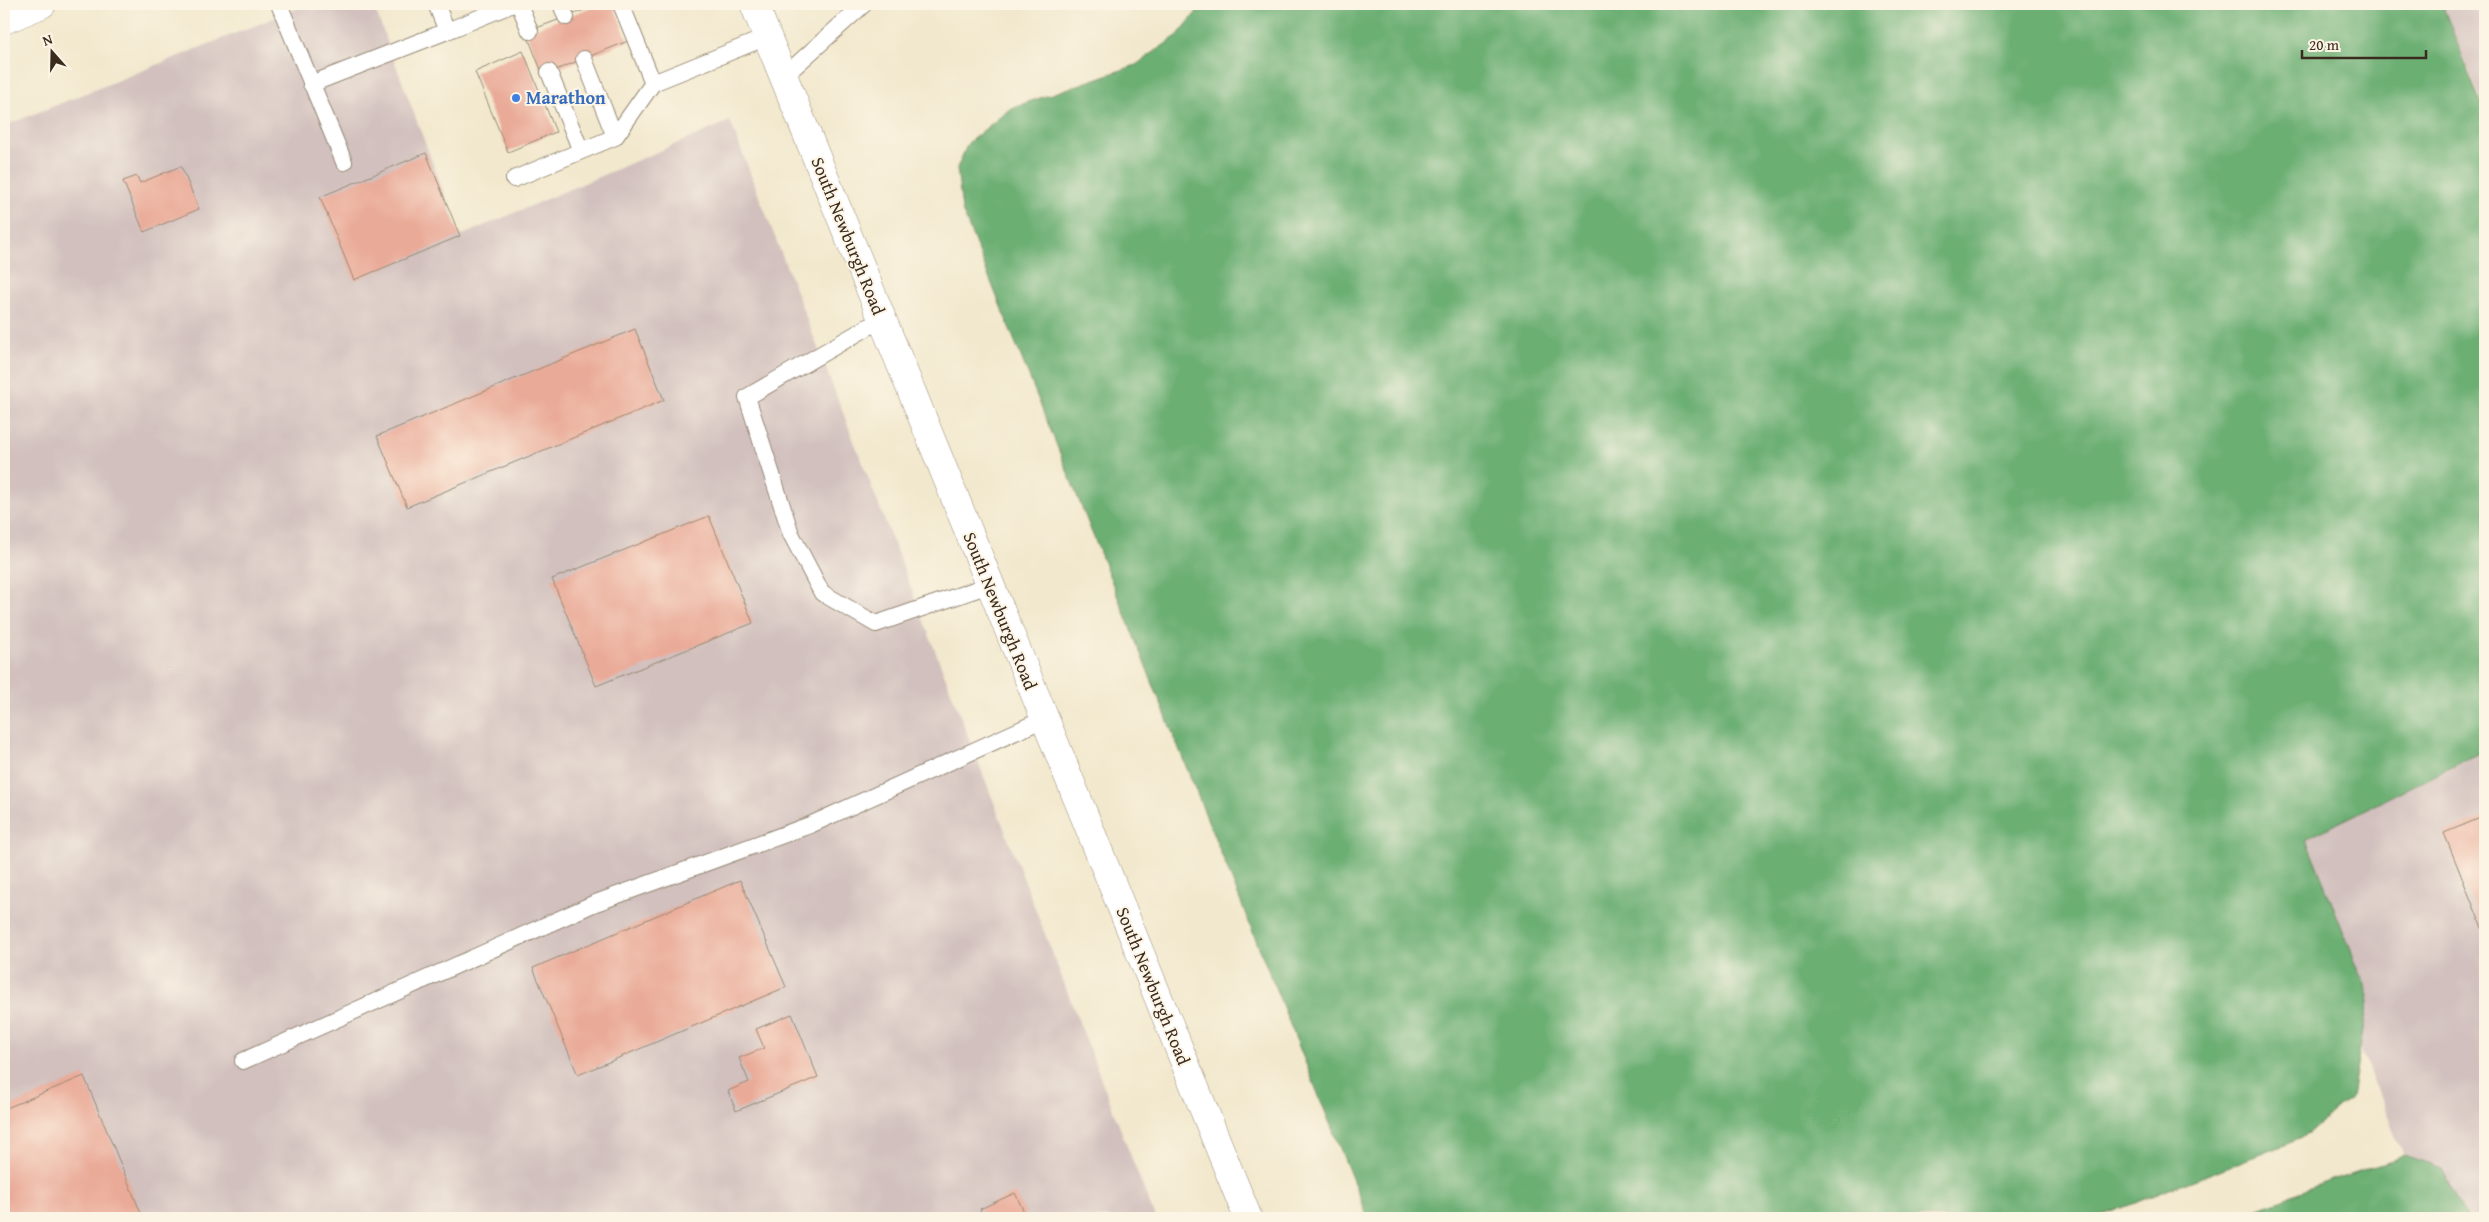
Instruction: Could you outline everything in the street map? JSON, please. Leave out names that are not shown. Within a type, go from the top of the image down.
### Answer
[{"type":"main road","name":"South Newburgh Road","points":[[754,4],[1248,1218]]},
{"type":"main road","points":[[4,20],[38,5]]},
{"type":"lane","points":[[279,4],[344,162]]},
{"type":"lane","points":[[436,4],[447,31]]},
{"type":"lane","points":[[311,84],[513,4]]},
{"type":"lane","points":[[519,4],[530,31]]},
{"type":"lane","points":[[621,4],[653,83]]},
{"type":"lane","points":[[783,77],[864,4]]},
{"type":"lane","points":[[514,178],[615,137],[653,83],[767,37]]},
{"type":"lane","points":[[584,59],[615,137]]},
{"type":"lane","points":[[549,72],[581,151]]},
{"type":"lane","points":[[882,319],[747,397],[791,534],[822,593],[876,624],[990,584]]},
{"type":"lane","points":[[243,1061],[593,904],[810,825],[1044,719]]},
{"type":"shaded area","points":[[309,4],[373,4],[460,236],[730,121],[1155,1218],[4,1218],[4,126]]},
{"type":"shaded area","points":[[2442,4],[2485,4],[2485,110]]},
{"type":"shaded area","points":[[2485,744],[2485,1218],[2429,1218],[2269,824]]},
{"type":"green space","points":[[1203,4],[2442,4],[2485,115],[2485,750],[2306,839],[2369,995],[2352,1096],[2302,1138],[2096,1218],[1368,1218],[962,210],[957,168],[968,143],[1011,108],[1136,65],[1178,35]]},
{"type":"green space","points":[[2404,1156],[2442,1169],[2466,1218],[2233,1218],[2331,1180]]},
{"type":"building","points":[[600,4],[613,4],[628,41],[543,75],[526,32]]},
{"type":"building","points":[[523,51],[556,132],[508,152],[475,72]]},
{"type":"building","points":[[426,153],[460,236],[354,280],[320,197]]},
{"type":"building","points":[[181,166],[199,209],[144,232],[123,181],[137,176],[140,183]]},
{"type":"building","points":[[635,329],[664,400],[407,507],[377,436]]},
{"type":"building","points":[[709,516],[753,623],[596,686],[552,579]]},
{"type":"building","points":[[2485,816],[2485,935],[2444,833]]},
{"type":"building","points":[[740,880],[786,987],[578,1075],[533,968]]},
{"type":"building","points":[[792,1014],[818,1077],[736,1111],[728,1091],[749,1082],[739,1058],[764,1048],[756,1029]]},
{"type":"building","points":[[84,1076],[143,1218],[4,1218],[4,1109]]},
{"type":"building","points":[[1015,1193],[1027,1218],[984,1218],[980,1209]]},
{"type":"place","name":"Marathon","points":[[516,98]]}]
